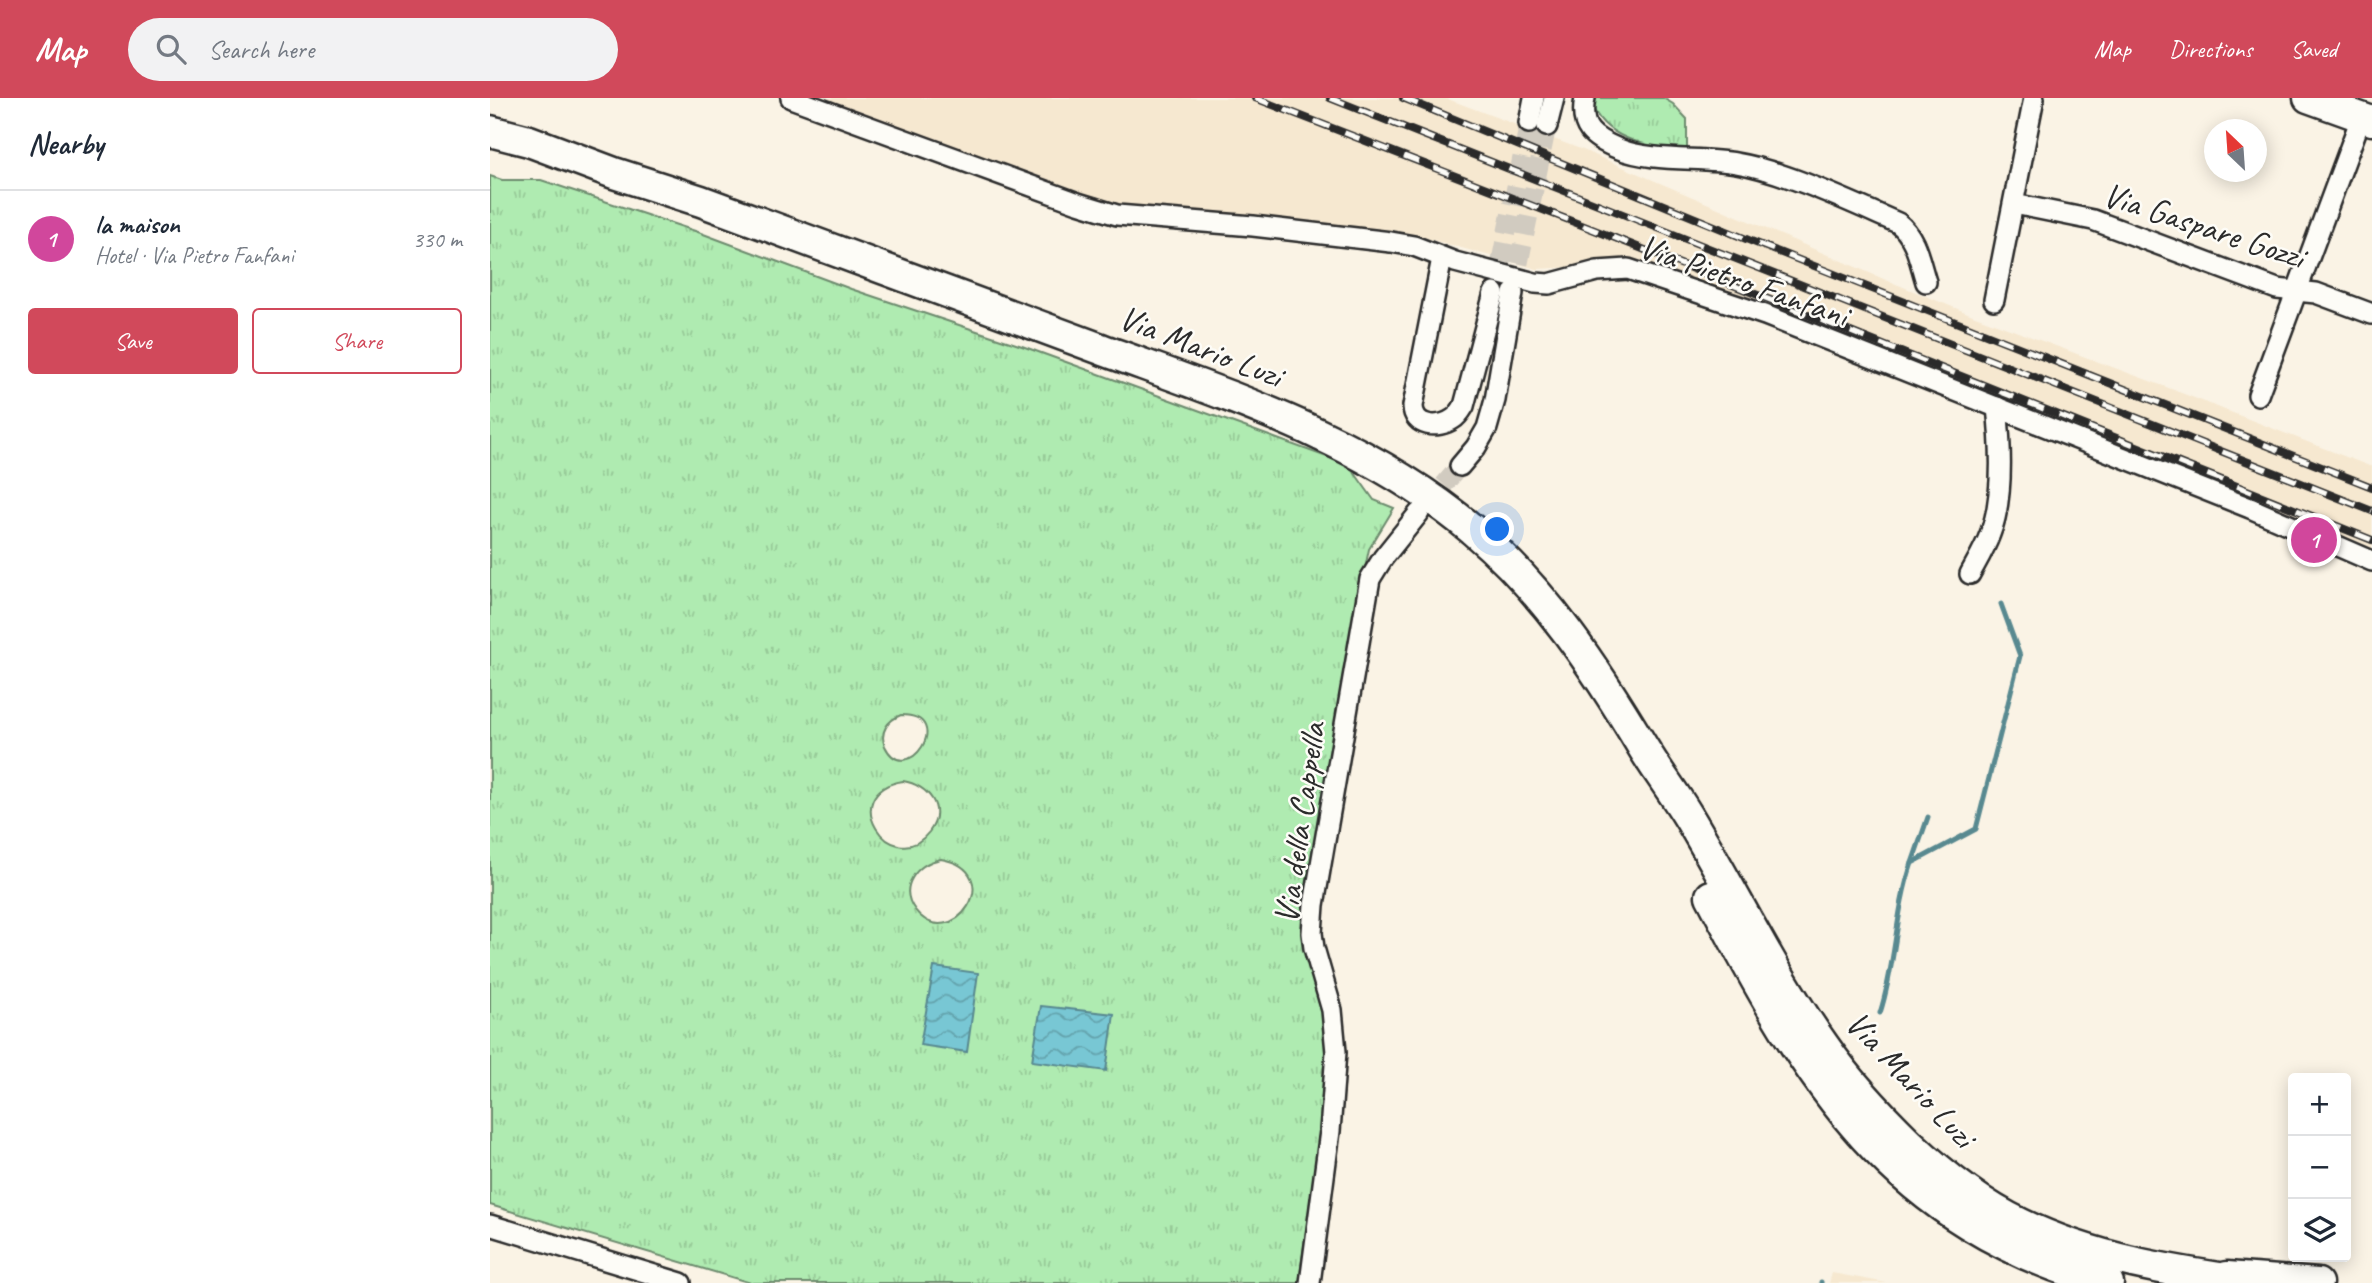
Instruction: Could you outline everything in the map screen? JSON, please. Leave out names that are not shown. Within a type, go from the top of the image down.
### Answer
[{"type":"main road","points":[[2308,98],[2368,121]]},
{"type":"main road","name":"Via Mario Luzi","points":[[490,131],[529,141],[614,173],[701,201],[1216,392],[1302,426],[1405,481],[1470,528],[1520,574],[1544,601],[1590,661],[1687,816],[1797,1006],[1846,1076],[1929,1163],[1971,1195],[2018,1223],[2056,1239],[2150,1268],[2251,1283]]},
{"type":"main road","name":"Via Mario Luzi","points":[[490,146],[614,173]]},
{"type":"main road","name":"Via Mario Luzi","points":[[1648,755],[1694,863],[1772,1008],[1802,1058],[1853,1126],[1918,1189],[1965,1223],[2041,1261],[2108,1283]]},
{"type":"main road","points":[[2177,1272],[2318,1283]]},
{"type":"street","name":"Via Pietro Fanfani","points":[[791,98],[1117,215],[1253,226],[1391,242],[1413,246],[1442,258],[1535,283],[1549,284],[1597,271],[1628,269],[1766,315],[2250,508],[2372,561]]},
{"type":"street","points":[[1534,98],[1538,125],[1553,98]]},
{"type":"street","points":[[1585,98],[1582,111],[1586,127],[1592,134],[1620,149],[1636,154],[1738,163],[1792,180],[1898,223],[1908,230],[1914,242],[1926,282]]},
{"type":"street","points":[[1994,300],[2034,98]]},
{"type":"street","points":[[2258,395],[2297,290],[2368,121]]},
{"type":"street","name":"Via Gaspare Gozzi","points":[[2014,204],[2093,220],[2277,289],[2316,293],[2372,314]]},
{"type":"street","points":[[1442,258],[1413,406],[1414,416],[1419,421],[1442,424],[1451,420],[1464,406],[1504,293],[1489,421],[1476,447],[1460,466]]},
{"type":"street","points":[[1970,574],[1991,532],[1999,488],[2001,438],[1997,407]]},
{"type":"street","name":"Via della Cappella","points":[[1310,1283],[1330,1131],[1336,1052],[1332,1010],[1312,933],[1314,905],[1370,579],[1419,513]]},
{"type":"street","points":[[490,1225],[681,1283]]},
{"type":"shaded area","points":[[814,98],[1445,98],[1583,150],[1975,316],[2372,467],[2372,559],[1626,264],[1537,269],[1415,235],[1111,207]]},
{"type":"shaded area","points":[[1832,1273],[1887,1283],[1829,1283]]},
{"type":"green space","points":[[1590,98],[1663,98],[1687,119],[1687,150],[1658,147],[1628,139],[1604,124],[1595,112]]},
{"type":"green space","points":[[490,176],[502,180],[541,180],[698,232],[851,289],[1022,346],[1349,465],[1374,500],[1394,508],[1369,549],[1342,680],[1305,938],[1307,959],[1324,997],[1330,1056],[1299,1283],[751,1283],[490,1205]],"holes":[[[901,715],[917,718],[925,726],[926,736],[922,747],[914,756],[904,760],[894,757],[883,741],[886,727]],[[903,781],[912,783],[932,799],[936,814],[934,823],[929,832],[914,844],[900,845],[886,839],[876,828],[871,814],[873,800],[883,788]],[[941,859],[961,867],[972,879],[973,893],[968,907],[958,918],[944,924],[929,922],[915,910],[908,893],[909,885],[917,871]]]},
{"type":"water","points":[[934,967],[978,973],[967,1052],[920,1045]]},
{"type":"water","points":[[1041,1006],[1114,1014],[1106,1071],[1032,1061]]},
{"type":"waterway","points":[[1880,1013],[1912,863],[1976,829],[2020,656],[2001,604]]},
{"type":"waterway","points":[[1912,863],[1928,817]]},
{"type":"tunnel","points":[[1495,290],[1529,123]]},
{"type":"tunnel","points":[[1513,292],[1547,126]]},
{"type":"tunnel","points":[[1425,507],[1460,466]]},
{"type":"railway","points":[[1255,98],[1615,238],[2372,540]]},
{"type":"railway","points":[[1330,98],[2372,511]]},
{"type":"railway","points":[[1403,98],[1751,241],[2372,487]]},
{"type":"place","name":"la maison","points":[[2314,540]]}]
